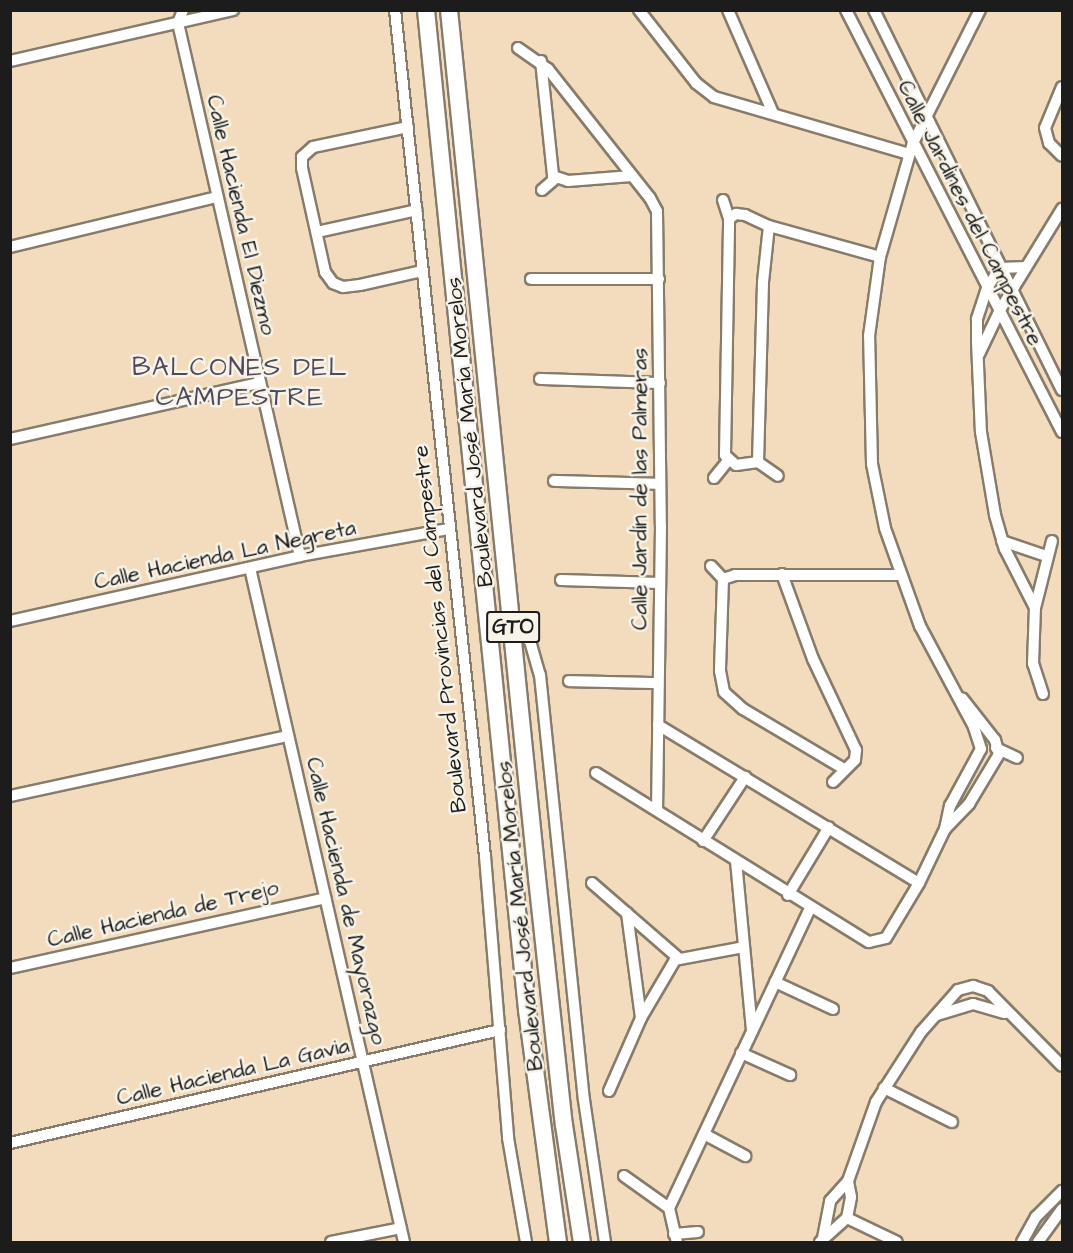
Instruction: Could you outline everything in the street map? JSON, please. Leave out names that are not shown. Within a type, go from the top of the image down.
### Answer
[{"type":"main road","name":"Boulevard José María Morelos","points":[[426,10],[532,1056],[558,1242]]},
{"type":"main road","name":"Boulevard José María Morelos","points":[[449,10],[564,1125],[582,1242]]},
{"type":"street","points":[[178,23],[183,10]]},
{"type":"street","points":[[10,61],[233,10]]},
{"type":"street","name":"Boulevard Provincias del Campestre","points":[[395,10],[448,529],[484,844],[508,1138],[526,1242]]},
{"type":"street","points":[[639,10],[706,92],[723,101],[773,113],[909,154]]},
{"type":"street","points":[[728,10],[773,113]]},
{"type":"street","name":"Calle Jardines del Campestre","points":[[846,10],[1062,432]]},
{"type":"street","name":"Calle Jardines del Campestre","points":[[874,10],[1062,390]]},
{"type":"street","points":[[596,773],[863,940],[878,942],[895,925],[919,883],[945,829],[950,806],[979,756],[980,743],[920,626],[885,528],[872,464],[869,336],[880,257],[909,154],[925,117],[980,10]]},
{"type":"street","name":"Calle Hacienda El Diezmo","points":[[178,23],[300,556]]},
{"type":"street","name":"Calle Jardín de las Palmeras","points":[[518,48],[541,61],[657,211],[660,383],[657,810]]},
{"type":"street","points":[[541,61],[550,165],[556,178]]},
{"type":"street","points":[[1062,87],[1045,128],[1049,143],[1062,156]]},
{"type":"street","points":[[408,127],[313,147],[304,154],[302,168],[327,276],[339,286],[422,271]]},
{"type":"street","points":[[542,190],[556,178],[632,177]]},
{"type":"street","points":[[10,247],[217,197]]},
{"type":"street","points":[[723,200],[729,219],[725,452],[728,460],[739,465],[758,462],[778,476]]},
{"type":"street","points":[[317,232],[417,210]]},
{"type":"street","points":[[729,219],[736,214],[745,215],[769,226],[880,257]]},
{"type":"street","points":[[979,355],[1000,310],[1061,215]]},
{"type":"street","points":[[758,462],[763,282],[769,226]]},
{"type":"street","points":[[1026,267],[1000,268],[987,288],[977,319],[981,432],[1002,541],[1035,608]]},
{"type":"street","points":[[531,279],[659,279]]},
{"type":"street","points":[[1013,338],[1031,330]]},
{"type":"street","points":[[540,379],[660,383]]},
{"type":"street","points":[[10,439],[259,383]]},
{"type":"street","points":[[714,478],[728,460]]},
{"type":"street","points":[[554,482],[660,484]]},
{"type":"street","name":"Calle Hacienda La Negreta","points":[[10,621],[300,556],[448,529]]},
{"type":"street","points":[[1002,541],[1046,556]]},
{"type":"street","points":[[1043,694],[1033,664],[1035,608],[1046,556],[1052,541]]},
{"type":"street","points":[[711,566],[723,579],[720,671],[724,692],[743,709],[844,769]]},
{"type":"street","name":"Calle Hacienda de Mayorazgo","points":[[250,568],[404,1242]]},
{"type":"street","points":[[782,574],[813,659],[856,750],[855,760],[833,782]]},
{"type":"street","points":[[723,579],[729,575],[900,575]]},
{"type":"street","points":[[561,580],[660,583]]},
{"type":"street","points":[[514,629],[530,641],[540,675],[584,1100],[605,1242]]},
{"type":"street","points":[[569,681],[658,683]]},
{"type":"street","points":[[945,829],[980,789],[997,761],[999,749],[977,715],[955,692]]},
{"type":"street","points":[[658,725],[919,883]]},
{"type":"street","points":[[10,796],[288,736]]},
{"type":"street","points":[[980,743],[1017,758]]},
{"type":"street","points":[[703,841],[746,777]]},
{"type":"street","points":[[788,895],[829,827]]},
{"type":"street","points":[[736,861],[752,1031]]},
{"type":"street","points":[[592,883],[677,957],[744,947]]},
{"type":"street","name":"Calle Hacienda de Trejo","points":[[10,968],[325,898]]},
{"type":"street","points":[[698,1232],[676,1238],[669,1208],[810,908]]},
{"type":"street","points":[[627,913],[641,1018]]},
{"type":"street","points":[[609,1091],[641,1018],[677,957]]},
{"type":"street","points":[[775,982],[833,1009]]},
{"type":"street","points":[[821,1240],[828,1206],[848,1181],[864,1127],[884,1088],[921,1032],[955,992],[973,986],[993,995],[1008,1014],[1062,1066]]},
{"type":"street","points":[[937,1015],[973,1004],[984,1004],[1008,1014]]},
{"type":"street","name":"Calle Hacienda La Gavia","points":[[10,1143],[500,1030]]},
{"type":"street","points":[[741,1053],[790,1074]]},
{"type":"street","points":[[884,1088],[952,1122]]},
{"type":"street","points":[[704,1134],[745,1156]]},
{"type":"street","points":[[624,1176],[669,1208]]},
{"type":"street","points":[[821,1240],[847,1218],[851,1197],[848,1181]]},
{"type":"street","points":[[1022,1242],[1036,1217],[1062,1191]]},
{"type":"street","points":[[1038,1242],[1062,1209]]},
{"type":"street","points":[[847,1218],[897,1242]]},
{"type":"street","points":[[331,1242],[401,1227]]},
{"type":"district","name":"BALCONES DEL CAMPESTRE","points":[[240,383]]}]
